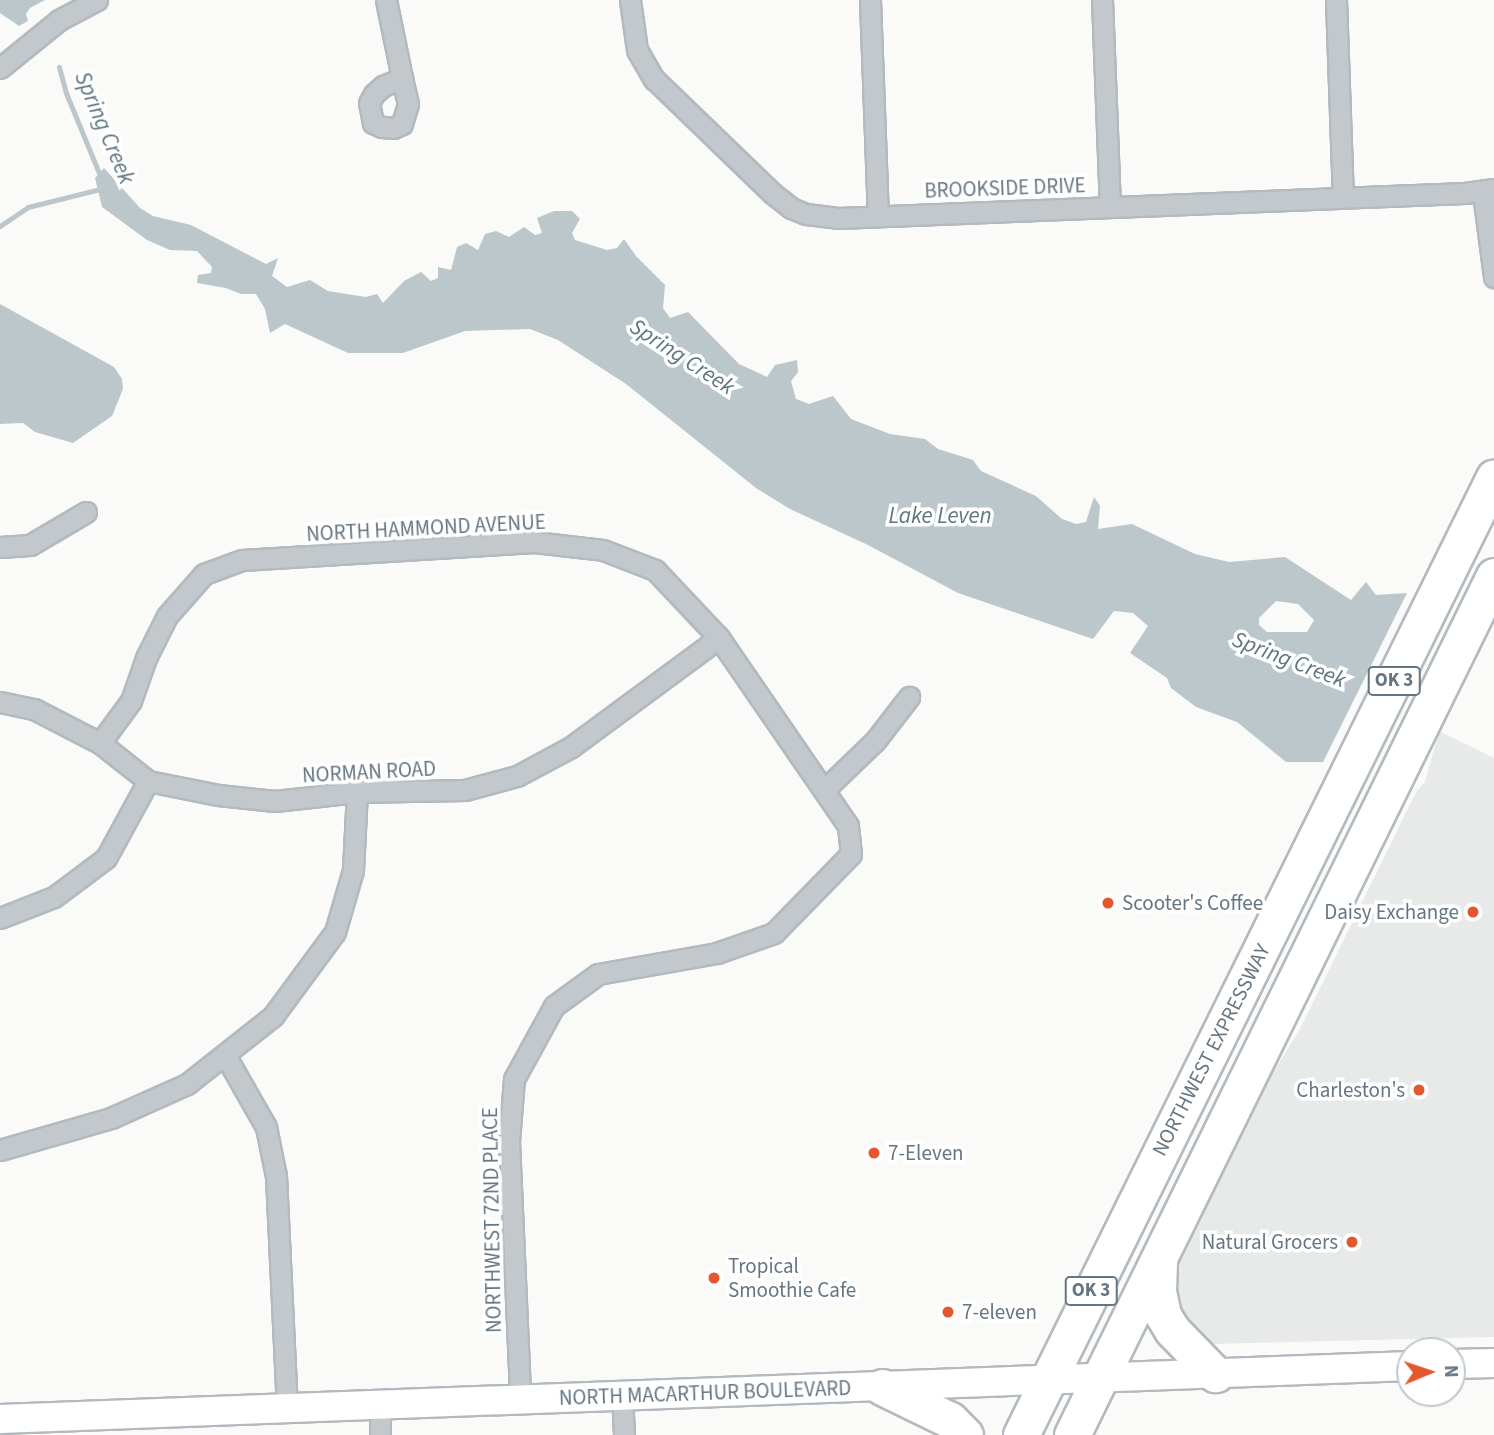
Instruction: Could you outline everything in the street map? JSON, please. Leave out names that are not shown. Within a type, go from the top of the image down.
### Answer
[{"type":"highway","name":"NORTHWEST EXPRESSWAY","points":[[1021,1435],[1494,477]]},
{"type":"highway","name":"NORTHWEST EXPRESSWAY","points":[[1072,1435],[1494,576]]},
{"type":"highway","points":[[1250,974],[1289,993]]},
{"type":"highway","points":[[1160,1257],[1158,1291],[1163,1315],[1178,1337],[1215,1374]]},
{"type":"highway","points":[[882,1387],[950,1420],[965,1435]]},
{"type":"main road","points":[[1466,1364],[1494,1363]]},
{"type":"main road","name":"NORTH MACARTHUR BOULEVARD","points":[[0,1419],[1396,1367]]},
{"type":"street","points":[[0,68],[59,20],[97,0]]},
{"type":"street","points":[[386,0],[402,78]]},
{"type":"street","name":"BROOKSIDE DRIVE","points":[[630,0],[637,50],[654,79],[772,193],[791,208],[806,214],[822,217],[878,216],[1488,191]]},
{"type":"street","points":[[870,0],[878,216]]},
{"type":"street","points":[[1102,0],[1110,207]]},
{"type":"street","points":[[1336,0],[1343,198]]},
{"type":"street","points":[[1488,191],[1494,277]]},
{"type":"street","points":[[0,547],[30,545],[86,512]]},
{"type":"street","name":"NORTH HAMMOND AVENUE","points":[[100,743],[131,701],[146,658],[167,616],[204,574],[242,560],[534,542],[603,550],[655,570],[719,638],[824,790]]},
{"type":"street","name":"NORMAN ROAD","points":[[0,702],[34,709],[100,743],[148,780],[218,795],[275,801],[357,792],[465,790],[517,776],[571,747],[719,638]]},
{"type":"street","points":[[824,790],[875,741],[909,697]]},
{"type":"street","points":[[0,918],[54,897],[106,858],[148,780]]},
{"type":"street","name":"NORTHWEST 72ND PLACE","points":[[520,1398],[509,1141],[513,1079],[554,1006],[598,974],[717,953],[774,933],[850,854],[848,826],[824,790]]},
{"type":"street","points":[[0,1150],[111,1118],[187,1084],[273,1016],[335,932],[354,870],[357,792]]},
{"type":"street","points":[[225,1055],[266,1127],[276,1176],[287,1408]]},
{"type":"street","points":[[622,1395],[624,1435]]},
{"type":"street","points":[[380,1404],[380,1435]]},
{"type":"shaded area","points":[[1439,731],[1494,758],[1494,1337],[1396,1337],[1396,1339],[1211,1344],[1178,1324],[1171,1277],[1258,1097],[1300,1029],[1416,792],[1425,782]]},
{"type":"water","points":[[0,0],[45,0],[30,8],[26,14],[28,21],[19,26],[0,13]]},
{"type":"water","name":"Lake Leven","points":[[104,168],[140,208],[153,216],[191,225],[266,264],[278,258],[272,276],[287,287],[310,280],[328,291],[366,297],[377,294],[383,303],[404,281],[421,272],[431,281],[438,278],[438,267],[451,270],[457,247],[466,243],[478,250],[485,234],[496,231],[509,237],[524,227],[535,235],[542,233],[537,218],[554,211],[572,211],[580,219],[572,233],[575,240],[607,250],[617,248],[624,239],[636,256],[665,285],[663,308],[670,318],[688,312],[739,364],[767,377],[775,365],[797,360],[798,372],[791,381],[796,399],[809,404],[833,396],[851,419],[890,434],[925,439],[938,449],[973,460],[981,471],[1036,496],[1062,519],[1076,524],[1086,522],[1094,497],[1100,506],[1098,529],[1132,524],[1195,554],[1229,562],[1285,557],[1351,600],[1366,582],[1376,595],[1407,593],[1323,762],[1286,762],[1237,722],[1196,707],[1171,688],[1167,678],[1130,653],[1148,626],[1133,613],[1114,611],[1093,639],[958,593],[868,545],[790,509],[756,488],[626,384],[558,340],[530,329],[465,331],[403,353],[348,353],[285,324],[270,333],[265,309],[256,294],[241,294],[226,288],[197,283],[198,275],[211,273],[212,267],[197,251],[170,250],[147,240],[102,207],[95,178]],"holes":[[[1276,601],[1298,604],[1314,620],[1307,632],[1267,632],[1259,625],[1259,618]]]},
{"type":"water","points":[[0,304],[114,367],[122,379],[123,389],[112,416],[73,443],[35,432],[23,423],[0,424]]},
{"type":"waterway","name":"Spring Creek","points":[[59,67],[66,93],[101,178]]},
{"type":"waterway","points":[[0,226],[28,207],[104,188]]},
{"type":"place","name":"Scooter's Coffee","points":[[1108,903]]},
{"type":"place","name":"Daisy Exchange","points":[[1473,912]]},
{"type":"place","name":"Charleston's","points":[[1419,1090]]},
{"type":"place","name":"7-Eleven","points":[[874,1153]]},
{"type":"place","name":"Natural Grocers","points":[[1352,1242]]},
{"type":"place","name":"Tropical Smoothie Cafe","points":[[714,1278]]},
{"type":"place","name":"7-eleven","points":[[948,1312]]}]
